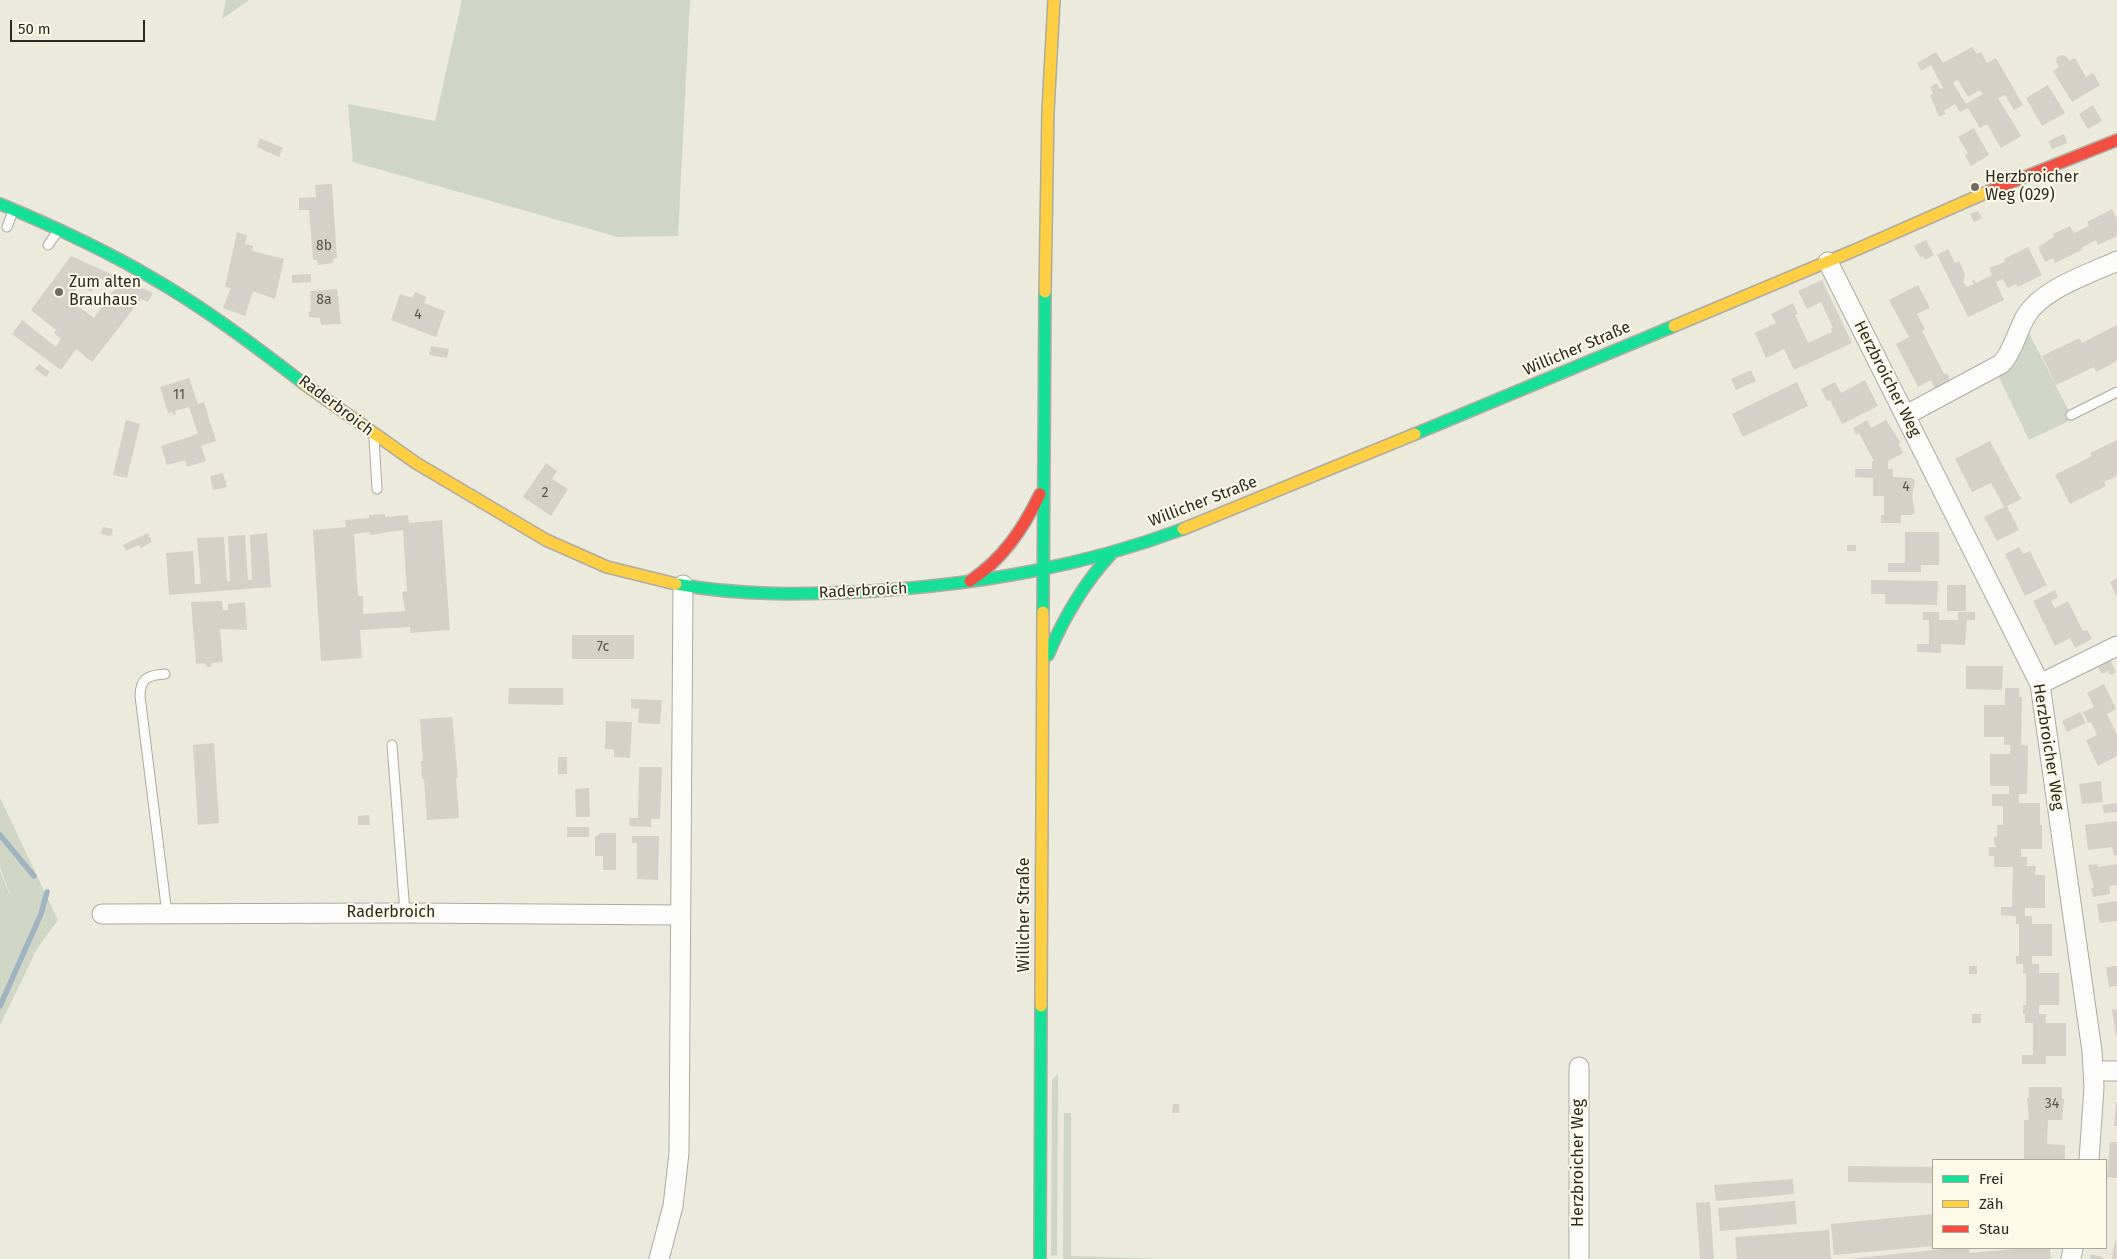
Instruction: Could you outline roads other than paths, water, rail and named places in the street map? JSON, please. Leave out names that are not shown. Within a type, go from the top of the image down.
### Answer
[{"type":"street","name":"Willicher Straße","points":[[1040,1259],[1045,271],[1048,111],[1054,0]]},
{"type":"street","name":"Willicher Straße","points":[[1043,570],[1112,553],[1216,516],[1828,262],[2020,178],[2117,140]]},
{"type":"street","name":"Raderbroich","points":[[0,204],[124,262],[199,307],[373,434],[465,493],[585,559],[626,573],[682,585],[733,590],[823,594],[878,591],[968,582],[1043,570]]},
{"type":"street","points":[[1906,415],[2001,364],[2007,357],[2025,318],[2038,302],[2055,290],[2117,261]]},
{"type":"street","name":"Herzbroicher Weg","points":[[1828,262],[2040,684],[2094,1071],[2094,1103],[2089,1159]]},
{"type":"street","points":[[968,582],[992,565],[1016,540],[1044,487]]},
{"type":"street","points":[[1043,667],[1073,602],[1090,578],[1112,553]]},
{"type":"street","points":[[659,1259],[674,1206],[680,1153],[682,585]]},
{"type":"street","points":[[2040,684],[2117,646]]},
{"type":"street","name":"Raderbroich","points":[[102,914],[405,913],[680,915]]},
{"type":"street","name":"Herzbroicher Weg","points":[[1579,1067],[1579,1259]]},
{"type":"street","points":[[2094,1071],[2117,1071]]},
{"type":"lane","points":[[7,227],[14,210]]},
{"type":"lane","points":[[48,245],[58,230]]},
{"type":"lane","points":[[2071,415],[2117,392]]},
{"type":"lane","points":[[373,434],[377,490]]},
{"type":"lane","points":[[166,674],[152,675],[146,678],[141,684],[140,696],[167,914]]},
{"type":"lane","points":[[392,745],[405,913]]},
{"type":"waterway","points":[[0,835],[34,876]]},
{"type":"waterway","points":[[0,1006],[41,914],[47,892]]},
{"type":"place","name":"Herzbroicher Weg (029)","points":[[1975,187]]},
{"type":"place","name":"Zum alten Brauhaus","points":[[59,292]]}]
